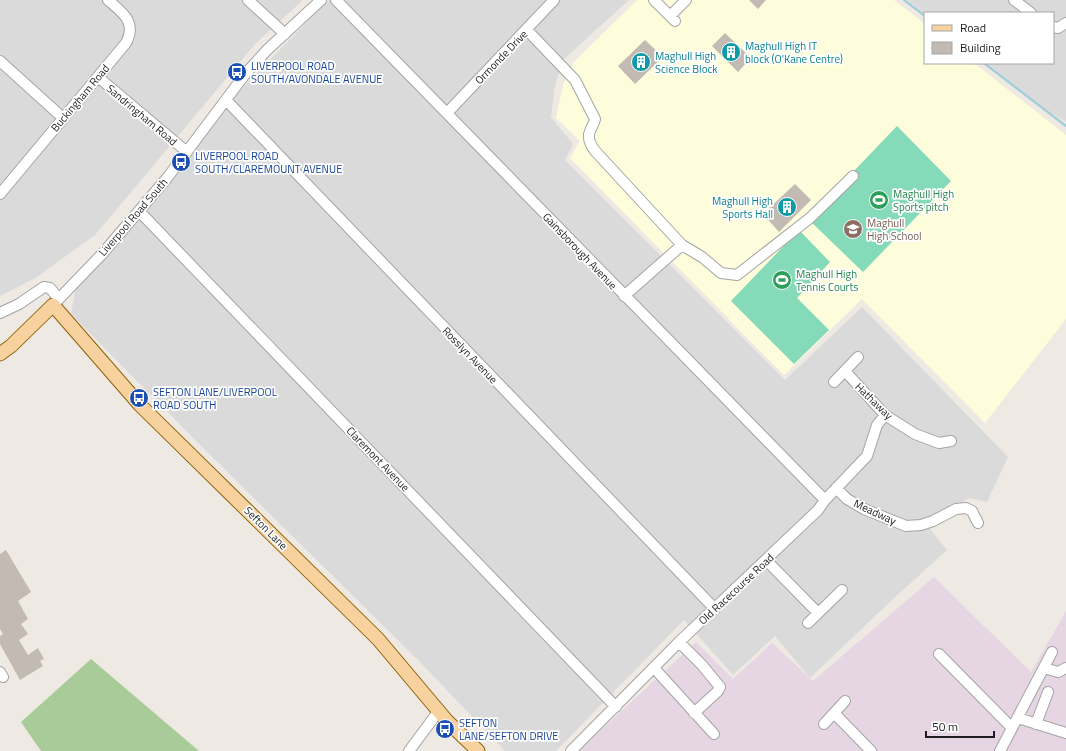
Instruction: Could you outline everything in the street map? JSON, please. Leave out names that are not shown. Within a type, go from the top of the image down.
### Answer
[{"type":"main road","name":"Liverpool Road South","points":[[0,354],[11,346],[56,302]]},
{"type":"main road","name":"Sefton Lane","points":[[56,302],[140,405],[378,639],[447,721],[478,751]]},
{"type":"street","name":"Buckingham Road","points":[[0,194],[126,43],[130,36],[129,21],[124,14],[108,0]]},
{"type":"street","points":[[248,0],[285,34]]},
{"type":"street","name":"Liverpool Road South","points":[[56,302],[103,253],[139,211],[187,152],[246,73],[267,50],[321,0]]},
{"type":"street","name":"Gainsborough Avenue","points":[[336,0],[825,500]]},
{"type":"street","name":"Ormonde Drive","points":[[447,113],[554,0]]},
{"type":"street","points":[[654,0],[672,18],[686,0]]},
{"type":"street","points":[[1014,0],[1030,12]]},
{"type":"street","points":[[527,30],[575,80],[595,119],[594,125],[590,130],[589,137],[590,143],[596,152],[682,246],[702,257],[721,273],[737,275],[810,218],[853,176]]},
{"type":"street","points":[[0,61],[64,118]]},
{"type":"street","name":"Sandringham Road","points":[[98,77],[187,152]]},
{"type":"street","name":"Rosslyn Avenue","points":[[226,100],[714,609]]},
{"type":"street","name":"Claremont Avenue","points":[[139,211],[616,707]]},
{"type":"street","points":[[624,296],[682,246]]},
{"type":"street","points":[[0,312],[19,304],[44,287],[50,288],[56,302]]},
{"type":"street","points":[[834,382],[858,358]]},
{"type":"street","name":"Hathaway","points":[[844,371],[884,415],[915,434],[939,443],[951,441]]},
{"type":"street","name":"Old Racecourse Road","points":[[571,751],[679,642],[818,510],[825,500],[867,456],[877,425],[884,415]]},
{"type":"street","name":"Meadway","points":[[836,488],[847,499],[864,509],[906,526],[920,525],[933,521],[956,509],[966,508],[972,511],[978,523]]},
{"type":"street","points":[[766,560],[818,612]]},
{"type":"street","points":[[808,622],[842,590]]},
{"type":"street","points":[[679,642],[702,665],[720,687],[718,691],[694,713]]},
{"type":"street","points":[[1000,751],[1052,652]]},
{"type":"street","points":[[939,654],[1012,728]]},
{"type":"street","points":[[654,668],[714,734]]},
{"type":"street","points":[[1044,668],[1058,672],[1066,668]]},
{"type":"street","points":[[1036,724],[1048,692]]},
{"type":"street","points":[[824,724],[845,701]]},
{"type":"street","points":[[409,751],[438,710]]},
{"type":"street","points":[[834,713],[871,751]]},
{"type":"street","points":[[1018,718],[1066,733]]},
{"type":"shaded area","points":[[0,0],[303,0],[256,43],[95,235],[37,277],[0,296]]},
{"type":"shaded area","points":[[329,0],[629,0],[564,59],[555,85],[551,117],[573,144],[565,160],[785,380],[862,307],[1008,457],[987,502],[969,498],[927,525],[947,550],[810,678],[775,636],[733,675],[684,620],[556,751],[505,751],[419,661],[195,440],[71,314],[75,291],[221,109]]},
{"type":"shaded area","name":"Maghull High School","points":[[637,0],[894,0],[924,23],[924,64],[975,64],[1066,135],[1066,319],[985,423],[862,299],[784,375],[570,158],[580,141],[556,118],[563,85],[573,63]]},
{"type":"shaded area","points":[[907,0],[1066,0],[1066,122],[1047,110],[988,64],[1054,64],[1054,12],[924,12],[924,13]]},
{"type":"shaded area","points":[[934,577],[1031,672],[1066,611],[1066,751],[578,751],[696,642],[733,679],[772,643],[813,681]]},
{"type":"green space","name":"Maghull High Sports pitch","points":[[897,126],[951,181],[863,272],[808,219]]},
{"type":"green space","name":"Maghull High Tennis Courts","points":[[799,230],[830,262],[797,298],[829,330],[794,364],[731,301]]},
{"type":"green space","points":[[91,659],[199,751],[41,751],[21,722]]},
{"type":"building","points":[[749,0],[766,0],[758,9]]},
{"type":"building","name":"Maghull High IT block (O'Kane Centre)","points":[[725,33],[751,58],[738,72],[712,46]]},
{"type":"building","name":"Maghull High Science Block","points":[[645,40],[663,57],[635,84],[618,66]]},
{"type":"building","name":"Maghull High Sports Hall","points":[[795,184],[811,200],[779,232],[763,214]]},
{"type":"building","points":[[6,550],[31,592],[18,601],[28,619],[21,624],[28,634],[19,640],[28,655],[38,648],[44,659],[40,661],[43,666],[20,680],[0,644],[0,636],[3,634],[0,629],[0,554]]},
{"type":"waterway","points":[[904,0],[924,15]]},
{"type":"waterway","points":[[985,64],[1066,126]]},
{"type":"place","name":"Maghull High IT block (O'Kane Centre)","points":[[731,52]]},
{"type":"place","name":"Maghull High Science Block","points":[[641,62]]},
{"type":"place","name":"LIVERPOOL ROAD SOUTH/AVONDALE AVENUE","points":[[237,72]]},
{"type":"place","name":"LIVERPOOL ROAD SOUTH/CLAREMOUNT AVENUE","points":[[181,162]]},
{"type":"place","name":"Maghull High Sports pitch","points":[[879,200]]},
{"type":"place","name":"Maghull High Sports Hall","points":[[787,207]]},
{"type":"place","name":"Maghull High School","points":[[853,229]]},
{"type":"place","name":"Maghull High Tennis Courts","points":[[782,280]]},
{"type":"place","name":"SEFTON LANE/LIVERPOOL ROAD SOUTH","points":[[139,398]]},
{"type":"place","name":"SEFTON LANE/SEFTON DRIVE","points":[[445,729]]}]
